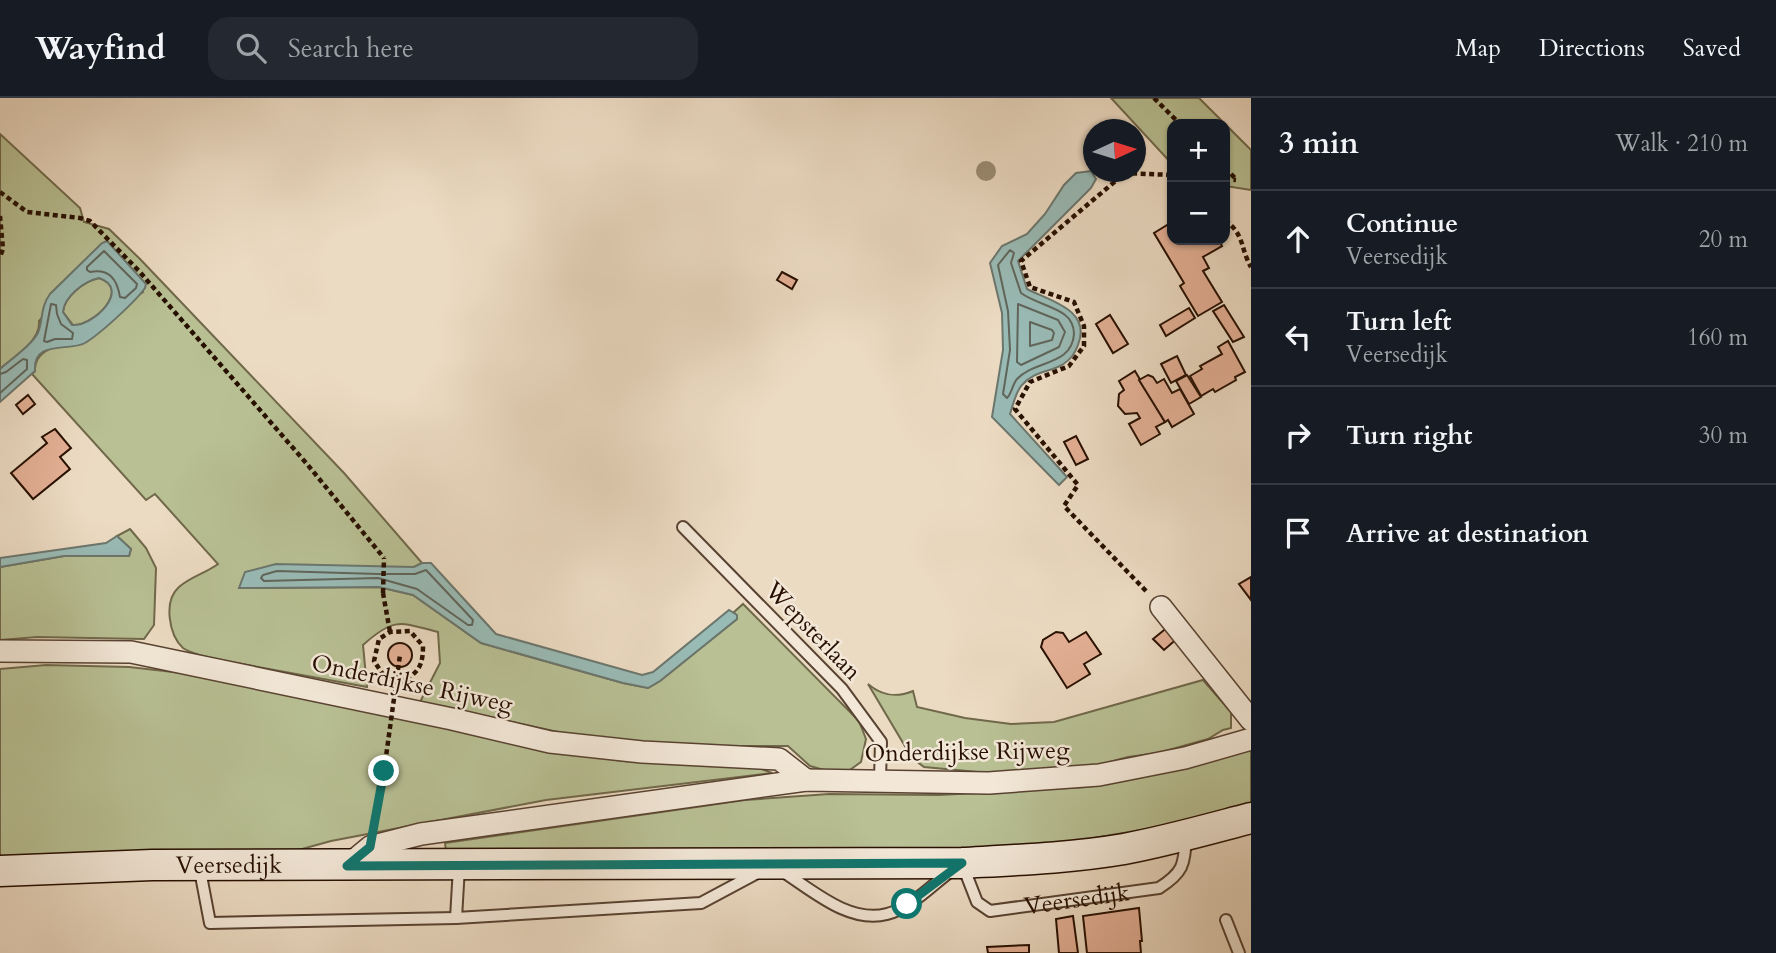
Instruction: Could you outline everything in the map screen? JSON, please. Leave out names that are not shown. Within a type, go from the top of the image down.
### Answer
[{"type":"main road","name":"Veersedijk","points":[[0,871],[199,865],[359,856],[459,865],[962,863],[1122,849],[1186,836],[1251,818]]},
{"type":"street","points":[[1161,607],[1251,720]]},
{"type":"street","name":"Onderdijkse Rijweg","points":[[0,651],[131,652],[403,708],[550,742],[642,752],[779,759],[806,780]]},
{"type":"street","name":"Onderdijkse Rijweg","points":[[359,856],[421,834],[806,780],[989,782],[1098,775],[1185,758],[1251,739]]},
{"type":"lane","name":"Wepsterlaan","points":[[683,527],[842,689],[881,742],[880,780]]},
{"type":"lane","name":"Veersedijk","points":[[962,863],[977,902],[990,911],[1159,888],[1176,878],[1184,860],[1186,836]]},
{"type":"lane","points":[[772,865],[840,908],[858,914],[886,914],[907,904],[962,863]]},
{"type":"lane","name":"Veersedijk","points":[[199,865],[210,923],[456,918],[701,903],[772,865]]},
{"type":"lane","points":[[456,918],[459,865]]},
{"type":"lane","points":[[1226,920],[1238,953]]},
{"type":"path","points":[[1154,98],[1175,119]]},
{"type":"path","points":[[1161,607],[1064,506],[1078,485],[1015,409],[1030,382],[1069,366],[1084,346],[1084,326],[1074,302],[1030,287],[1021,261],[1125,173],[1167,175]]},
{"type":"path","points":[[0,192],[27,212],[90,221],[139,271],[307,464],[384,558],[383,593],[390,632]]},
{"type":"path","points":[[0,216],[3,249],[0,257]]},
{"type":"path","points":[[1230,225],[1241,237],[1245,256],[1251,267]]},
{"type":"path","points":[[410,631],[424,646],[423,662],[415,674],[404,680],[386,679],[374,661],[379,639],[390,632],[410,631]]},
{"type":"path","points":[[359,856],[384,771],[400,655]]},
{"type":"path","points":[[403,708],[404,680]]},
{"type":"green space","points":[[1111,98],[1199,98],[1220,119],[1167,119],[1167,159],[1146,136],[1146,119],[1130,119]]},
{"type":"green space","points":[[1230,129],[1251,150],[1251,190],[1230,187]]},
{"type":"green space","points":[[0,134],[80,208],[84,222],[109,229],[140,259],[344,473],[422,563],[414,567],[246,572],[240,588],[379,587],[413,595],[481,643],[648,688],[737,619],[734,612],[743,604],[859,721],[866,739],[861,762],[847,772],[824,770],[810,766],[788,746],[667,746],[581,737],[420,702],[440,663],[438,632],[406,624],[390,626],[363,645],[367,687],[209,658],[183,648],[171,627],[170,609],[174,593],[183,584],[218,564],[155,494],[146,500],[32,374],[37,360],[44,352],[66,347],[143,292],[107,241],[39,321],[36,335],[31,342],[0,369]]},
{"type":"green space","points":[[99,278],[108,283],[112,290],[111,298],[90,320],[73,325],[63,312],[64,306],[81,286]]},
{"type":"green space","points":[[130,529],[146,548],[156,568],[154,625],[144,639],[37,637],[0,640],[0,567],[64,556],[129,556],[131,549],[117,536]]},
{"type":"green space","points":[[46,665],[129,667],[182,673],[548,749],[623,761],[759,768],[772,773],[546,800],[331,841],[273,857],[165,850],[0,856],[0,669]]},
{"type":"green space","points":[[1203,680],[1231,712],[1231,728],[1208,739],[1158,753],[1128,757],[1083,769],[1010,775],[924,767],[912,758],[868,684],[889,695],[913,691],[917,707],[965,718],[1011,724],[1054,722]]},
{"type":"green space","points":[[1251,750],[1251,803],[1175,824],[1077,841],[977,849],[446,851],[445,843],[745,800],[829,794],[939,795],[1086,787],[1174,770]]},
{"type":"water","points":[[1083,172],[1083,182],[1094,182],[1091,188],[1018,261],[1027,289],[1066,308],[1079,323],[1081,333],[1072,356],[1062,365],[1027,380],[1018,390],[1010,414],[1067,477],[1059,485],[992,417],[1003,350],[1002,313],[990,263],[1002,246],[1027,234],[1076,173]]},
{"type":"water","points":[[107,241],[146,284],[145,288],[117,317],[85,343],[53,348],[40,354],[35,371],[0,402],[0,369],[37,335],[50,294]],"holes":[[[99,278],[108,283],[112,290],[106,306],[90,320],[72,325],[63,312],[71,295],[81,286]]]},
{"type":"water","points":[[117,536],[131,549],[129,556],[64,556],[0,567],[0,558],[106,543]]},
{"type":"water","points":[[431,563],[496,634],[642,675],[653,672],[729,610],[737,615],[737,619],[648,688],[481,643],[413,595],[379,587],[239,588],[245,572],[276,564],[414,567]]},
{"type":"building","points":[[1167,225],[1167,245],[1222,245],[1203,257],[1209,268],[1203,271],[1222,302],[1198,316],[1180,286],[1184,283],[1154,233]]},
{"type":"building","points":[[782,272],[797,280],[792,289],[777,280]]},
{"type":"building","points":[[1224,305],[1244,337],[1233,342],[1213,311]]},
{"type":"building","points":[[1189,308],[1195,318],[1166,336],[1160,325]]},
{"type":"building","points":[[1110,315],[1128,344],[1113,353],[1096,324]]},
{"type":"building","points":[[1228,341],[1245,372],[1215,392],[1213,389],[1201,396],[1190,376],[1202,369],[1200,366],[1222,354],[1218,347]]},
{"type":"building","points":[[1177,356],[1186,375],[1171,383],[1161,364]]},
{"type":"building","points":[[1135,371],[1165,422],[1156,427],[1160,434],[1141,445],[1129,424],[1140,418],[1137,413],[1125,414],[1118,406],[1119,394],[1124,390],[1119,381]]},
{"type":"building","points":[[1148,375],[1157,383],[1164,379],[1172,393],[1180,389],[1194,414],[1172,427],[1168,420],[1165,422],[1139,380]]},
{"type":"building","points":[[1187,375],[1201,397],[1189,404],[1176,381]]},
{"type":"building","points":[[28,395],[35,404],[23,414],[16,405]]},
{"type":"building","points":[[55,429],[71,448],[60,457],[70,469],[33,499],[11,473],[47,443],[42,437]]},
{"type":"building","points":[[1076,436],[1088,459],[1076,465],[1064,442]]},
{"type":"building","points":[[1251,577],[1251,600],[1239,584]]},
{"type":"building","points":[[1169,626],[1179,637],[1164,650],[1153,639]]},
{"type":"building","points":[[1056,632],[1063,633],[1069,642],[1086,632],[1101,654],[1084,664],[1090,674],[1067,688],[1041,647],[1043,640]]},
{"type":"building","points":[[400,643],[408,647],[412,655],[408,663],[400,667],[392,663],[388,655],[392,647]]},
{"type":"building","points":[[1139,908],[1141,953],[1087,953],[1083,916]]},
{"type":"building","points":[[1073,916],[1078,953],[1059,953],[1056,919]]},
{"type":"building","points":[[1029,945],[1029,953],[988,953],[987,947]]},
{"type":"route","points":[[384,771],[370,847],[347,866],[962,863],[907,904]]}]
